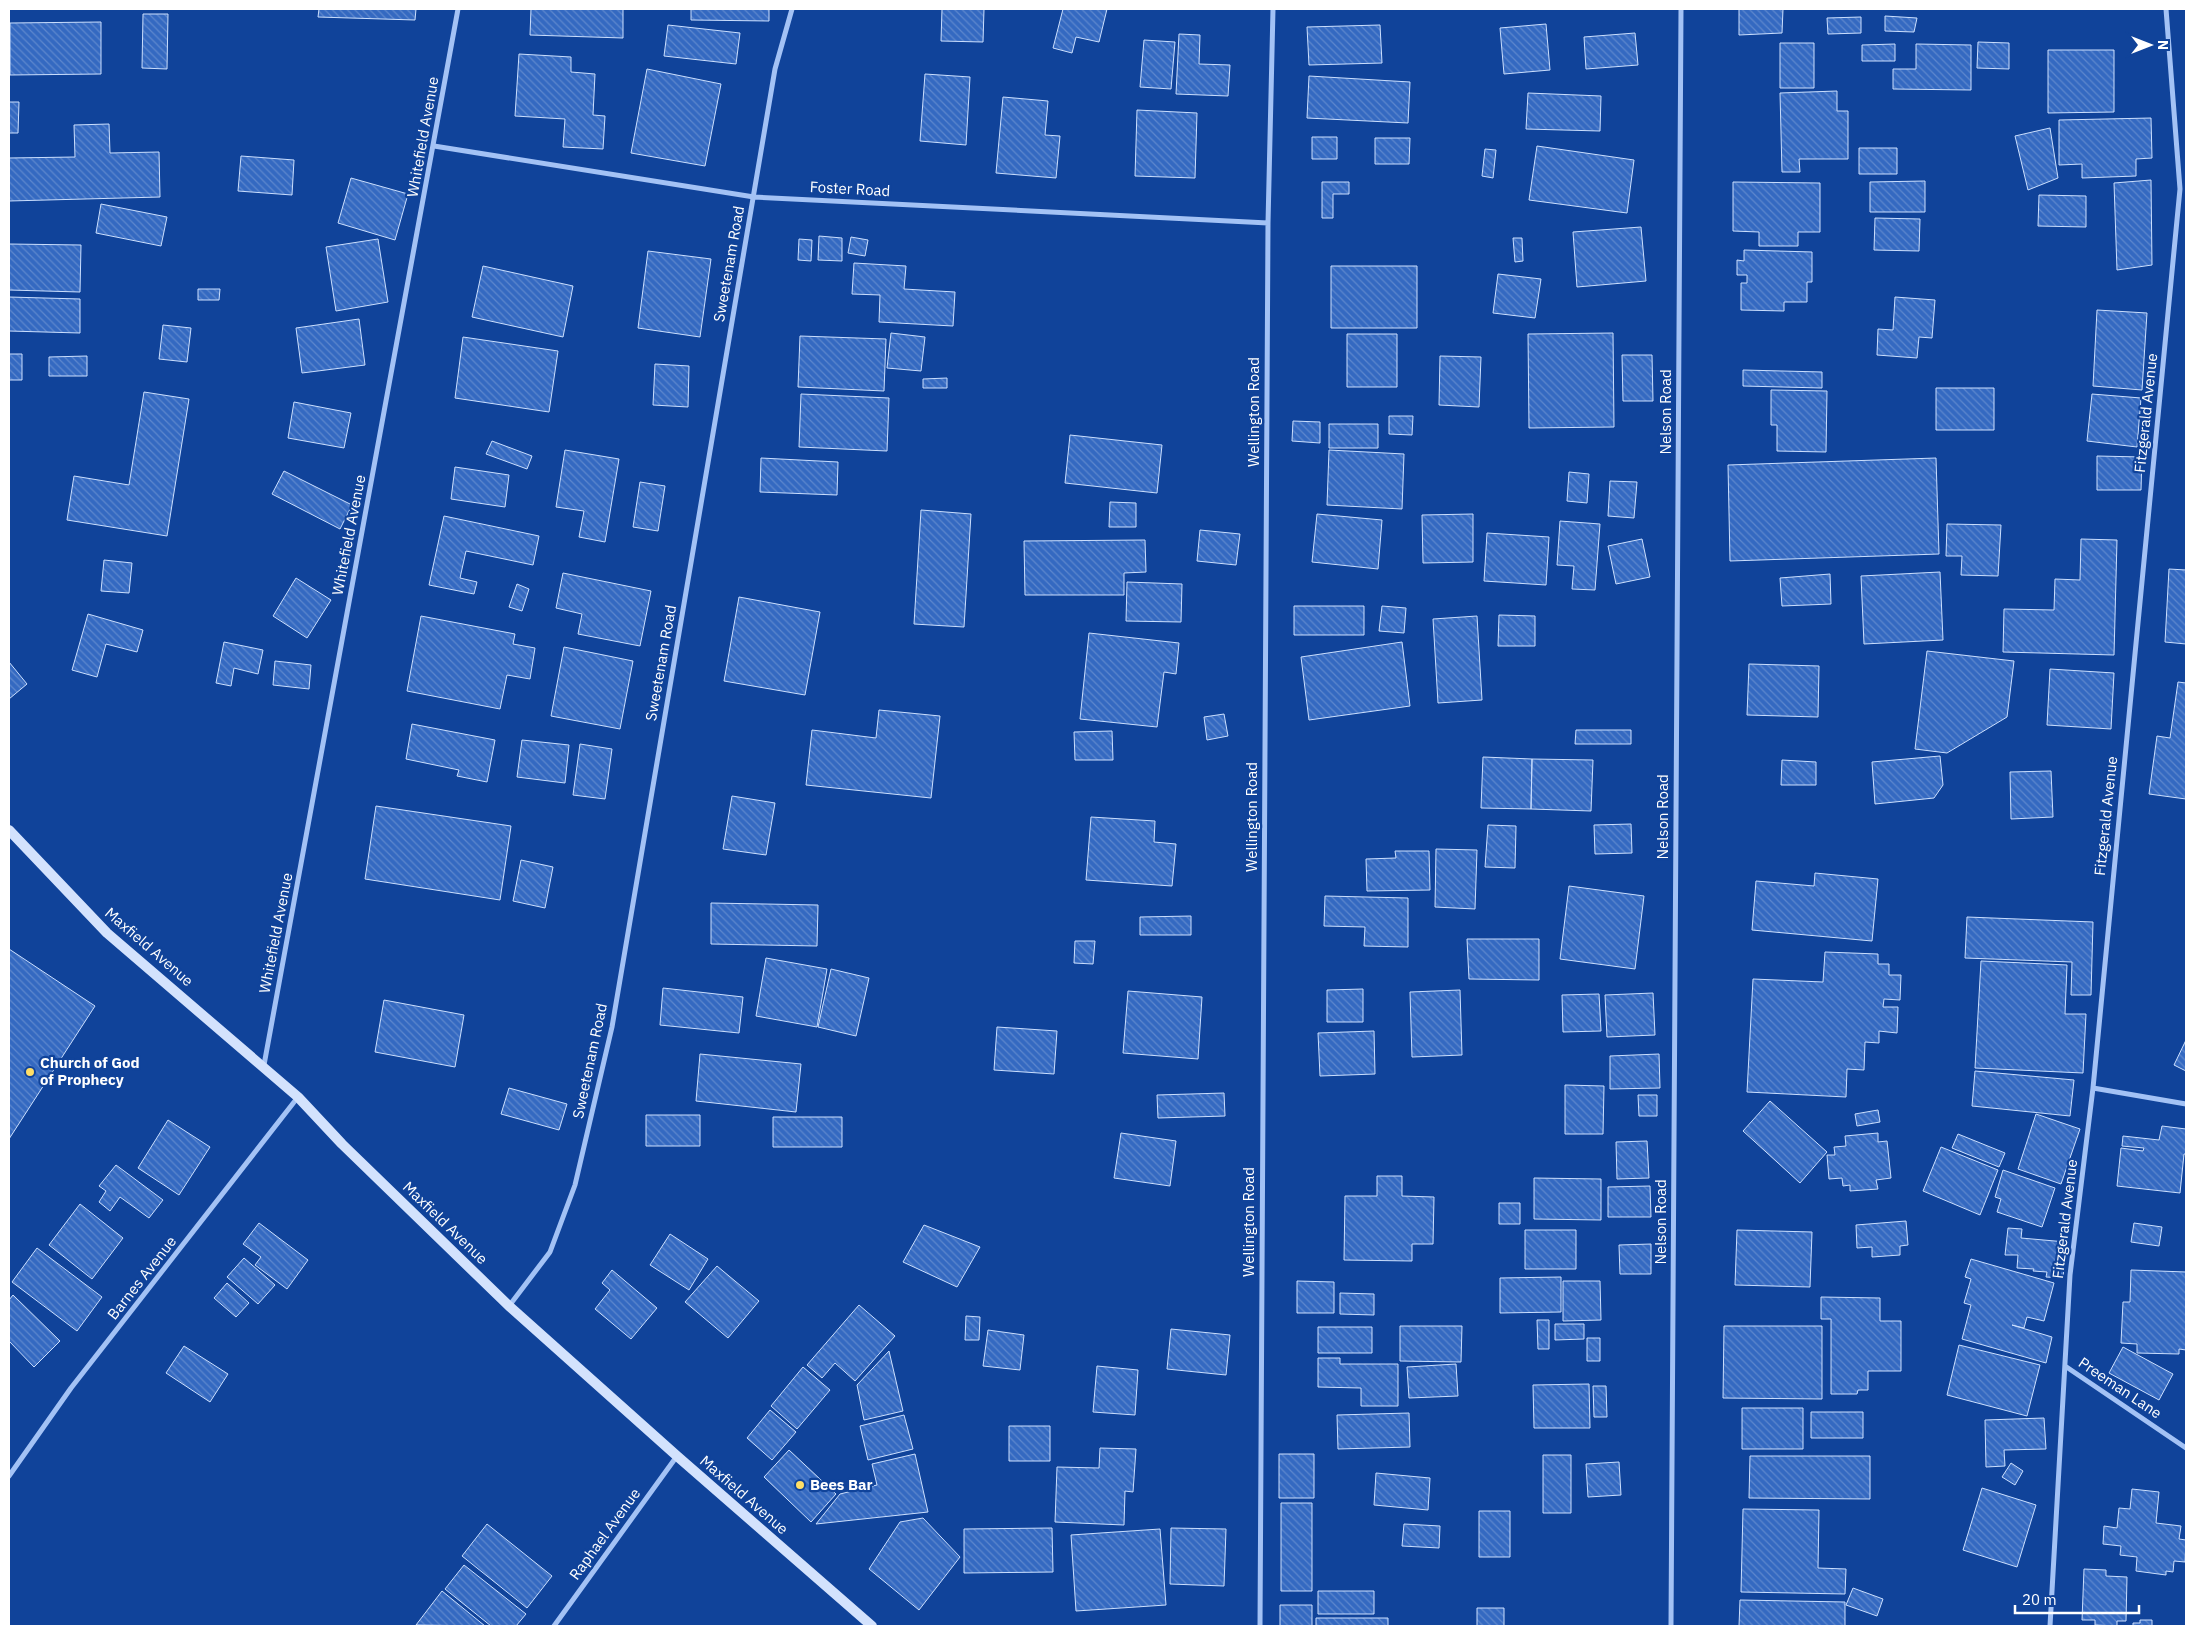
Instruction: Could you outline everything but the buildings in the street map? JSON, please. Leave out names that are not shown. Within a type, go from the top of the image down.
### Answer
[{"type":"main road","name":"Maxfield Avenue","points":[[9,830],[108,933],[264,1065],[298,1097],[342,1144],[509,1306],[872,1626]]},
{"type":"street","name":"Whitefield Avenue","points":[[264,1065],[458,9]]},
{"type":"street","name":"Sweetenam Road","points":[[509,1306],[550,1252],[572,1193],[612,1028],[775,69],[792,9]]},
{"type":"street","name":"Wellington Road","points":[[1260,1626],[1268,223],[1273,9]]},
{"type":"street","name":"Nelson Road","points":[[1671,1626],[1680,9]]},
{"type":"street","name":"Fitzgerald Avenue","points":[[2050,1626],[2070,1275],[2093,1088],[2183,189],[2166,9]]},
{"type":"street","name":"Foster Road","points":[[434,146],[754,197],[1268,223]]},
{"type":"street","points":[[2093,1088],[2186,1104]]},
{"type":"street","name":"Barnes Avenue","points":[[9,1476],[71,1388],[298,1097]]},
{"type":"street","name":"Preeman Lane","points":[[2065,1366],[2186,1448]]},
{"type":"street","name":"Raphael Avenue","points":[[554,1626],[677,1456]]},
{"type":"place","name":"Church of God of Prophecy","points":[[30,1072]]},
{"type":"place","name":"Bees Bar","points":[[800,1485]]}]
